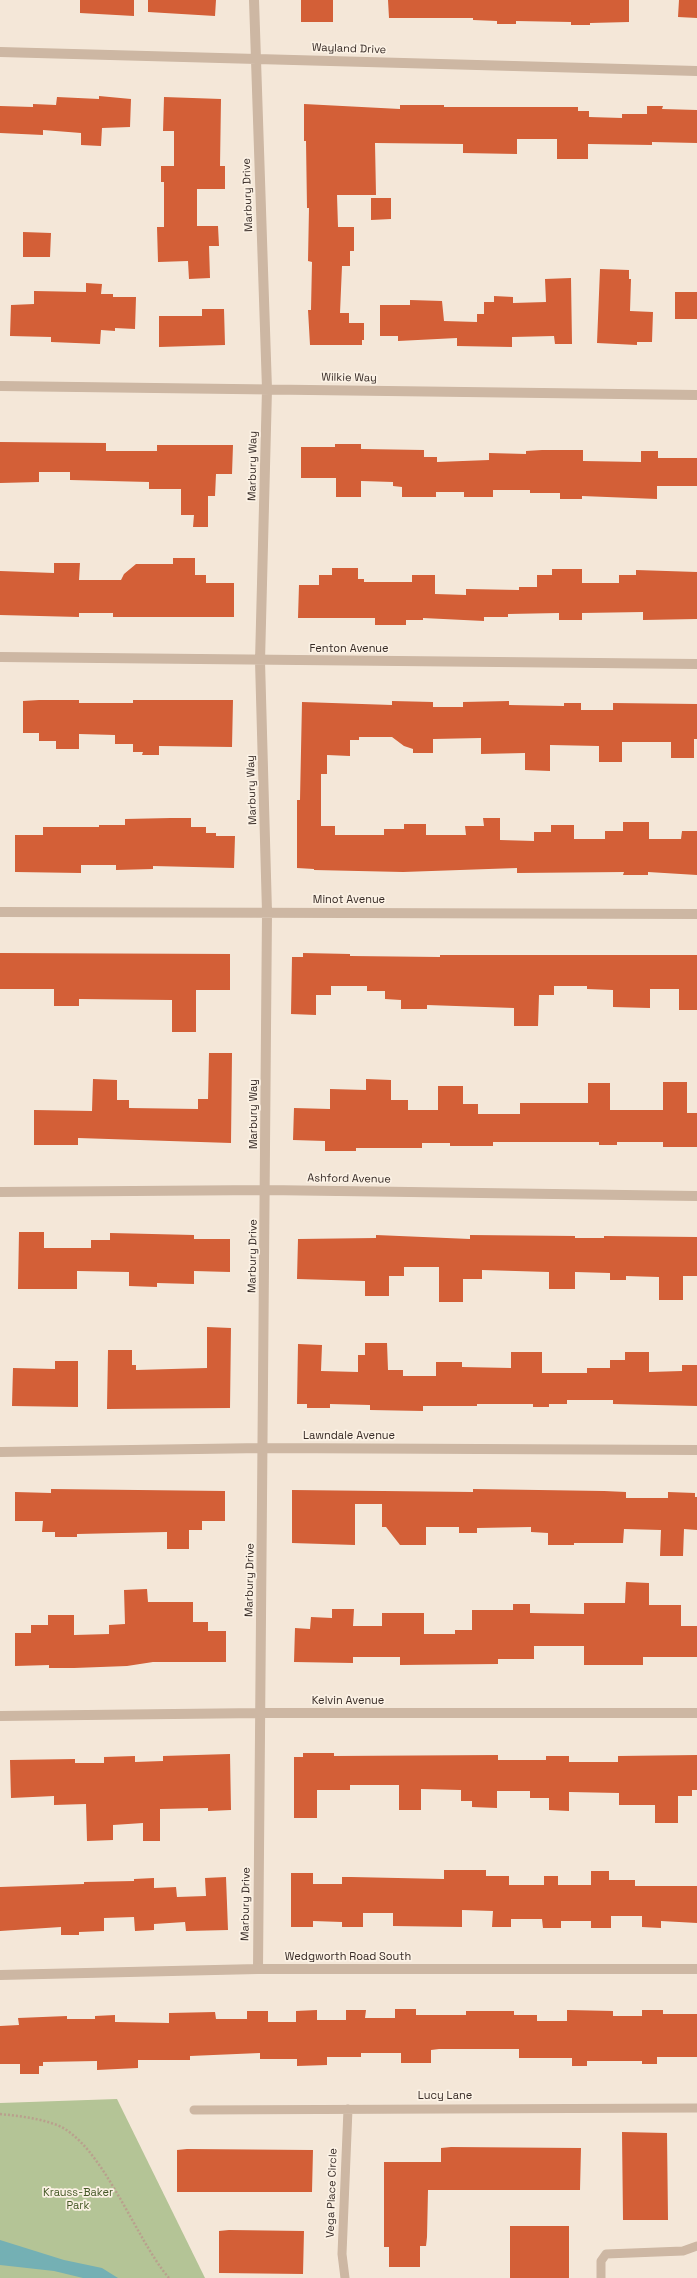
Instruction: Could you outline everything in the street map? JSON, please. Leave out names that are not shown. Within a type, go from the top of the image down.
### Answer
[{"type":"street","name":"Marbury Drive","points":[[254,0],[267,389]]},
{"type":"street","name":"Wayland Drive","points":[[0,52],[697,71]]},
{"type":"street","name":"Wilkie Way","points":[[0,386],[697,395]]},
{"type":"street","name":"Marbury Way","points":[[266,1190],[267,912],[260,661],[267,389]]},
{"type":"street","name":"Fenton Avenue","points":[[0,657],[260,661],[697,664]]},
{"type":"street","name":"Minot Avenue","points":[[0,912],[697,914]]},
{"type":"street","name":"Marbury Drive","points":[[258,1970],[266,1190]]},
{"type":"street","name":"Ashford Avenue","points":[[0,1192],[266,1190],[697,1196]]},
{"type":"street","name":"Lawndale Avenue","points":[[0,1452],[263,1448],[697,1450]]},
{"type":"street","name":"Kelvin Avenue","points":[[0,1716],[260,1713],[697,1712]]},
{"type":"street","name":"Wedgworth Road South","points":[[0,1975],[258,1970],[697,1969]]},
{"type":"lane","name":"Lucy Lane","points":[[194,2110],[697,2108]]},
{"type":"lane","name":"Vega Place Circle","points":[[346,2278],[342,2254],[348,2109]]},
{"type":"lane","points":[[601,2278],[601,2260],[606,2254],[684,2251],[697,2246]]},
{"type":"path","points":[[0,2114],[23,2116],[58,2125],[77,2138],[94,2158],[169,2278]]},
{"type":"green space","name":"Krauss-Baker Park","points":[[117,2099],[205,2278],[0,2278],[0,2103]]},
{"type":"water","points":[[0,2240],[64,2260],[102,2268],[118,2278],[83,2278],[54,2271],[0,2265]]},
{"type":"building","points":[[80,0],[134,0],[134,16],[80,13]]},
{"type":"building","points":[[148,0],[216,0],[215,16],[148,12]]},
{"type":"building","points":[[301,0],[333,0],[333,22],[301,22]]},
{"type":"building","points":[[388,0],[629,0],[629,22],[571,25],[571,22],[516,21],[516,24],[497,24],[497,21],[473,20],[473,18],[389,18]]},
{"type":"building","points":[[679,0],[697,0],[697,18],[678,17]]},
{"type":"building","points":[[99,96],[131,99],[130,127],[102,128],[101,146],[81,145],[81,133],[43,130],[43,135],[0,133],[0,106],[33,107],[33,104],[56,105],[57,97],[99,99]]},
{"type":"building","points":[[164,97],[221,99],[220,166],[225,166],[225,189],[197,189],[197,226],[218,226],[219,246],[209,246],[210,278],[189,279],[188,261],[158,262],[157,227],[164,227],[164,182],[161,182],[161,166],[174,166],[174,131],[163,131]]},
{"type":"building","points":[[304,104],[400,109],[400,105],[444,105],[444,107],[578,107],[578,111],[589,111],[589,117],[622,118],[622,114],[647,114],[647,106],[663,106],[662,109],[697,110],[697,143],[652,142],[652,145],[588,144],[588,159],[557,159],[557,139],[517,139],[517,154],[463,153],[463,144],[375,143],[376,195],[337,195],[338,227],[354,227],[354,251],[350,251],[350,266],[342,266],[340,313],[349,313],[349,323],[364,323],[364,340],[362,340],[362,345],[310,345],[308,310],[311,310],[312,262],[308,261],[309,208],[307,208]]},
{"type":"building","points":[[371,198],[391,198],[391,219],[371,220]]},
{"type":"building","points":[[23,232],[51,233],[50,257],[23,257]]},
{"type":"building","points":[[600,269],[629,270],[629,279],[631,279],[630,311],[653,312],[652,342],[637,342],[637,345],[597,343]]},
{"type":"building","points":[[571,278],[572,344],[555,344],[554,336],[512,337],[512,347],[457,346],[457,338],[398,341],[398,336],[380,336],[380,305],[410,305],[410,300],[442,301],[444,321],[477,322],[477,314],[484,314],[484,302],[494,302],[494,296],[513,297],[513,303],[546,302],[545,279]]},
{"type":"building","points":[[86,283],[102,284],[101,294],[113,294],[113,297],[136,297],[135,329],[115,328],[115,331],[101,330],[100,344],[51,342],[51,337],[10,336],[11,305],[34,304],[34,291],[86,292]]},
{"type":"building","points":[[675,292],[697,292],[697,319],[675,319]]},
{"type":"building","points":[[202,309],[224,309],[225,345],[159,347],[159,316],[202,316]]},
{"type":"building","points":[[0,442],[106,443],[106,451],[157,451],[157,445],[233,445],[232,474],[216,474],[215,496],[208,496],[208,527],[193,527],[194,515],[181,515],[181,489],[149,489],[149,482],[70,480],[70,472],[39,472],[39,482],[0,483]]},
{"type":"building","points":[[335,444],[361,444],[361,449],[424,450],[424,457],[437,457],[437,462],[489,460],[489,453],[526,454],[526,451],[583,450],[583,461],[641,462],[641,451],[658,451],[658,458],[697,458],[697,486],[657,486],[657,499],[582,496],[582,499],[560,499],[560,493],[530,493],[530,490],[493,490],[493,497],[464,497],[464,492],[436,492],[436,497],[402,497],[402,487],[393,486],[393,482],[361,481],[361,497],[336,497],[336,478],[301,478],[301,447],[335,447]]},
{"type":"building","points":[[173,558],[195,558],[195,575],[206,575],[206,583],[234,583],[234,617],[113,617],[113,613],[79,613],[79,617],[0,615],[0,571],[54,573],[54,563],[80,563],[79,580],[121,580],[124,574],[136,564],[173,564]]},
{"type":"building","points":[[332,568],[358,568],[358,579],[364,579],[364,582],[412,582],[412,575],[435,575],[435,594],[466,595],[466,589],[519,590],[519,587],[537,587],[537,575],[552,575],[552,569],[582,569],[582,583],[619,583],[619,575],[636,575],[636,570],[697,572],[697,619],[643,620],[643,612],[582,613],[582,620],[559,620],[559,613],[508,614],[508,617],[484,617],[484,621],[423,618],[423,620],[406,620],[406,625],[375,625],[375,618],[298,618],[299,585],[319,585],[319,575],[332,575]]},
{"type":"building","points":[[79,700],[79,703],[133,703],[133,700],[233,700],[232,747],[159,746],[159,755],[142,755],[143,752],[133,752],[133,744],[115,744],[115,735],[79,734],[79,749],[56,749],[56,741],[39,741],[39,733],[23,733],[23,701]]},
{"type":"building","points":[[392,701],[433,702],[433,707],[463,707],[463,702],[509,701],[509,705],[564,706],[564,703],[581,703],[581,710],[613,710],[613,703],[697,704],[697,739],[694,739],[694,758],[671,758],[671,742],[622,742],[622,762],[599,762],[599,746],[550,745],[550,771],[525,770],[525,753],[481,754],[481,738],[433,739],[433,753],[413,753],[413,749],[404,746],[392,737],[359,737],[359,740],[350,740],[350,756],[327,755],[327,774],[321,774],[321,826],[335,826],[335,835],[384,835],[384,829],[404,829],[404,824],[426,824],[426,835],[466,835],[465,826],[484,826],[483,818],[500,818],[500,840],[534,841],[534,832],[551,832],[551,825],[574,825],[574,839],[605,839],[605,831],[623,831],[623,822],[649,822],[649,839],[681,839],[682,831],[697,831],[697,875],[648,872],[648,875],[623,875],[624,872],[517,873],[517,868],[403,872],[314,870],[297,868],[297,800],[300,800],[302,702],[392,705]]},
{"type":"building","points":[[191,818],[191,827],[206,827],[206,833],[216,833],[216,836],[235,836],[234,868],[153,866],[153,869],[116,870],[116,865],[81,865],[81,873],[15,872],[15,835],[43,835],[43,827],[99,827],[99,825],[125,825],[125,819]]},
{"type":"building","points":[[0,953],[230,954],[230,990],[196,990],[196,1032],[172,1032],[172,1000],[79,999],[79,1006],[54,1006],[54,989],[0,989]]},
{"type":"building","points":[[303,953],[350,954],[350,956],[440,957],[440,955],[697,955],[697,1010],[679,1010],[679,989],[650,989],[650,1008],[613,1007],[613,990],[587,989],[587,986],[554,986],[554,995],[539,995],[538,1026],[514,1026],[514,1008],[427,1005],[427,1009],[401,1009],[401,1000],[385,999],[385,991],[367,991],[367,986],[331,986],[331,995],[316,995],[316,1015],[291,1014],[292,957],[303,957]]},
{"type":"building","points":[[209,1053],[232,1053],[231,1143],[78,1138],[78,1145],[34,1145],[34,1110],[92,1111],[93,1079],[117,1080],[117,1100],[129,1100],[129,1108],[198,1109],[198,1099],[208,1099]]},
{"type":"building","points":[[366,1079],[391,1080],[391,1100],[408,1100],[408,1110],[438,1110],[438,1086],[463,1086],[463,1104],[478,1104],[478,1114],[520,1114],[520,1103],[588,1103],[588,1083],[610,1083],[610,1110],[663,1110],[663,1082],[687,1082],[687,1113],[697,1113],[697,1147],[663,1147],[663,1142],[617,1142],[617,1145],[599,1145],[599,1142],[493,1142],[493,1146],[450,1146],[450,1143],[422,1143],[422,1148],[356,1148],[356,1151],[325,1151],[325,1141],[293,1140],[294,1108],[330,1109],[330,1089],[366,1090]]},
{"type":"building","points":[[19,1232],[44,1232],[44,1248],[91,1248],[91,1240],[110,1240],[110,1233],[194,1235],[194,1239],[230,1239],[230,1272],[194,1271],[194,1284],[157,1283],[157,1287],[129,1286],[129,1272],[77,1271],[77,1289],[18,1289]]},
{"type":"building","points":[[376,1235],[470,1239],[470,1235],[575,1236],[575,1238],[604,1238],[604,1236],[697,1237],[697,1276],[683,1276],[683,1300],[659,1300],[659,1277],[626,1276],[626,1280],[610,1280],[610,1273],[575,1272],[575,1289],[549,1289],[549,1272],[482,1270],[482,1279],[463,1279],[463,1302],[439,1302],[439,1267],[404,1267],[404,1276],[389,1276],[389,1296],[365,1296],[365,1281],[297,1279],[298,1239],[376,1238]]},
{"type":"building","points":[[207,1327],[231,1328],[230,1408],[107,1409],[108,1350],[132,1350],[132,1365],[136,1365],[136,1370],[207,1368]]},
{"type":"building","points":[[365,1343],[387,1343],[388,1370],[403,1370],[403,1376],[436,1376],[436,1362],[462,1362],[462,1367],[511,1368],[511,1352],[542,1352],[542,1373],[587,1373],[587,1368],[610,1368],[610,1360],[625,1360],[625,1352],[649,1352],[649,1372],[682,1371],[682,1365],[697,1365],[697,1406],[613,1404],[613,1400],[567,1400],[567,1404],[549,1404],[549,1407],[533,1407],[533,1404],[477,1404],[477,1406],[423,1406],[423,1411],[370,1410],[370,1405],[330,1404],[330,1408],[307,1408],[307,1404],[297,1404],[298,1344],[322,1345],[321,1371],[358,1372],[358,1355],[365,1355]]},
{"type":"building","points":[[55,1361],[78,1361],[78,1407],[12,1406],[13,1368],[55,1369]]},
{"type":"building","points":[[51,1489],[225,1491],[225,1521],[202,1521],[202,1530],[189,1530],[189,1549],[167,1549],[167,1532],[77,1534],[77,1537],[55,1537],[55,1532],[42,1532],[43,1521],[15,1521],[15,1492],[51,1493]]},
{"type":"building","points":[[473,1489],[626,1492],[626,1498],[668,1498],[668,1492],[695,1493],[695,1497],[697,1497],[697,1530],[684,1529],[683,1556],[660,1556],[661,1530],[624,1529],[623,1543],[574,1543],[574,1545],[548,1545],[548,1533],[531,1532],[531,1527],[477,1528],[477,1533],[459,1533],[459,1527],[426,1527],[426,1545],[400,1545],[386,1527],[382,1527],[382,1504],[355,1504],[355,1545],[292,1543],[292,1490],[473,1492]]},
{"type":"building","points":[[626,1582],[649,1583],[649,1605],[681,1605],[681,1626],[697,1626],[697,1657],[643,1657],[643,1665],[584,1665],[584,1646],[534,1646],[534,1659],[498,1659],[498,1664],[400,1665],[400,1657],[353,1657],[353,1663],[294,1662],[295,1628],[310,1629],[311,1617],[332,1618],[332,1609],[354,1609],[353,1626],[382,1626],[382,1613],[424,1613],[424,1634],[455,1634],[455,1630],[472,1630],[472,1610],[513,1610],[513,1604],[530,1604],[530,1613],[584,1614],[584,1603],[625,1603]]},
{"type":"building","points":[[147,1589],[148,1602],[193,1602],[193,1622],[208,1622],[208,1631],[226,1631],[226,1662],[153,1662],[127,1666],[74,1668],[49,1668],[49,1665],[15,1666],[15,1633],[31,1633],[31,1625],[48,1625],[48,1615],[74,1615],[74,1635],[109,1634],[109,1625],[125,1624],[124,1590]]},
{"type":"building","points":[[303,1753],[334,1753],[334,1756],[498,1755],[498,1760],[546,1760],[546,1756],[569,1756],[569,1762],[618,1762],[618,1756],[697,1755],[697,1790],[692,1790],[692,1796],[678,1796],[678,1823],[655,1823],[655,1805],[619,1805],[619,1793],[569,1792],[569,1811],[549,1810],[549,1798],[530,1798],[530,1791],[497,1791],[497,1808],[472,1807],[472,1801],[461,1801],[461,1790],[421,1789],[421,1810],[399,1810],[399,1785],[350,1785],[350,1790],[317,1790],[317,1818],[294,1818],[294,1757],[303,1757]]},
{"type":"building","points":[[230,1754],[231,1810],[208,1811],[208,1808],[160,1809],[160,1841],[143,1841],[143,1823],[113,1825],[113,1840],[87,1841],[86,1804],[54,1805],[54,1796],[11,1798],[10,1760],[75,1759],[75,1763],[104,1763],[104,1757],[135,1756],[135,1762],[163,1761],[163,1756]]},
{"type":"building","points":[[444,1870],[486,1870],[486,1876],[509,1876],[509,1885],[544,1885],[544,1876],[558,1876],[558,1885],[591,1885],[591,1871],[609,1871],[609,1880],[635,1880],[635,1886],[697,1886],[697,1923],[661,1921],[661,1928],[642,1927],[642,1916],[611,1916],[611,1928],[591,1928],[591,1921],[561,1921],[561,1928],[543,1928],[542,1919],[511,1919],[511,1927],[492,1927],[493,1911],[462,1910],[462,1927],[393,1926],[393,1913],[363,1913],[363,1927],[342,1927],[342,1922],[313,1921],[313,1927],[291,1927],[291,1873],[313,1873],[313,1884],[342,1884],[342,1877],[444,1879]]},
{"type":"building","points":[[226,1877],[228,1930],[186,1931],[185,1922],[154,1924],[154,1930],[135,1931],[134,1917],[104,1918],[104,1931],[79,1932],[79,1935],[61,1935],[61,1927],[0,1931],[0,1887],[84,1884],[84,1882],[134,1881],[134,1879],[154,1878],[154,1888],[176,1887],[177,1897],[206,1896],[205,1878]]},
{"type":"building","points":[[395,2009],[416,2009],[416,2015],[466,2015],[466,2011],[514,2011],[514,2015],[537,2015],[537,2021],[567,2021],[567,2010],[613,2011],[613,2016],[642,2016],[642,2010],[663,2010],[663,2014],[697,2014],[697,2057],[657,2057],[657,2064],[642,2064],[642,2061],[587,2061],[587,2066],[572,2066],[572,2058],[519,2058],[519,2049],[439,2049],[431,2050],[431,2063],[401,2063],[401,2053],[361,2053],[361,2057],[327,2057],[327,2065],[297,2066],[297,2059],[260,2059],[260,2053],[190,2056],[190,2060],[138,2060],[138,2068],[97,2070],[97,2061],[43,2062],[43,2066],[39,2066],[39,2074],[20,2074],[20,2064],[0,2064],[0,2026],[19,2025],[18,2018],[67,2016],[67,2019],[95,2019],[95,2016],[115,2015],[115,2022],[169,2023],[169,2013],[215,2012],[216,2019],[247,2019],[247,2011],[268,2011],[268,2022],[296,2022],[296,2011],[317,2010],[317,2020],[346,2020],[346,2010],[366,2010],[365,2018],[395,2018]]},
{"type":"building","points":[[622,2132],[667,2133],[668,2220],[623,2220]]},
{"type":"building","points":[[441,2148],[581,2148],[580,2190],[428,2190],[427,2237],[426,2246],[420,2246],[420,2267],[389,2267],[389,2247],[384,2247],[384,2162],[441,2162]]},
{"type":"building","points":[[177,2150],[313,2150],[312,2192],[177,2192]]},
{"type":"building","points":[[510,2226],[569,2226],[569,2278],[510,2278]]},
{"type":"building","points":[[219,2231],[304,2231],[303,2274],[219,2273]]}]
